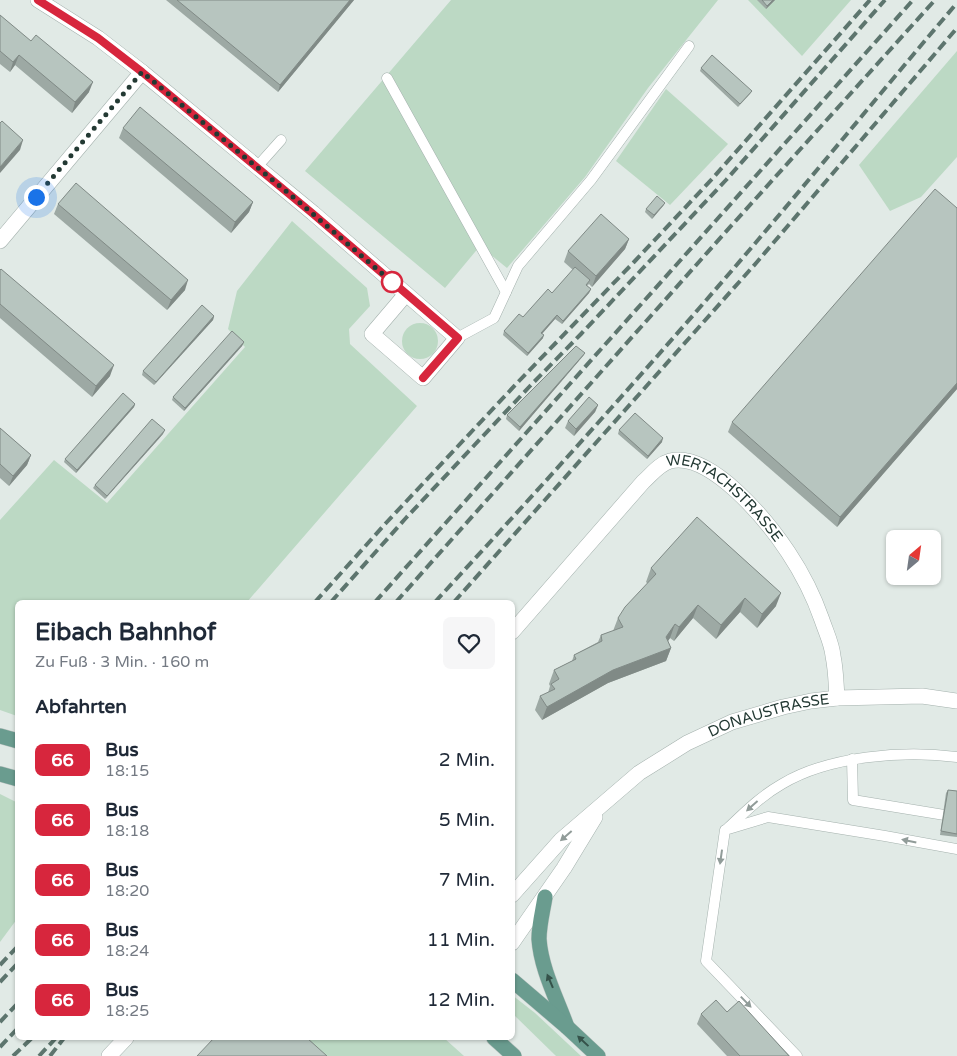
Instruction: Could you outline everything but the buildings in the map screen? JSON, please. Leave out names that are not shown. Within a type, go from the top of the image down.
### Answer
[{"type":"main road","points":[[0,736],[15,740]]},
{"type":"main road","points":[[0,774],[15,778]]},
{"type":"main road","points":[[545,897],[539,937],[541,952],[546,972],[567,1027]]},
{"type":"main road","points":[[515,983],[598,1056]]},
{"type":"main road","points":[[496,1040],[514,1056]]},
{"type":"street","points":[[38,0],[98,38],[142,72],[257,167],[458,338],[423,378],[372,334],[406,294]]},
{"type":"street","points":[[0,241],[142,72]]},
{"type":"street","name":"WERTACHSTRASSE","points":[[515,629],[643,482],[660,466],[680,460],[708,469],[723,478],[769,526],[788,552],[804,579],[821,618],[833,655],[837,698]]},
{"type":"street","name":"DONAUSTRASSE","points":[[515,892],[561,840],[639,773],[687,743],[732,722],[784,707],[837,698],[922,696],[957,701]]},
{"type":"street","name":"DONAUSTRASSE","points":[[515,939],[545,897],[603,805]]},
{"type":"street","points":[[111,1055],[124,1040]]},
{"type":"lane","points":[[458,338],[494,318],[518,266],[591,180],[689,46]]},
{"type":"lane","points":[[387,78],[506,292]]},
{"type":"lane","points":[[257,167],[281,140]]},
{"type":"lane","points":[[797,1056],[706,961],[725,830],[758,800],[781,784],[799,775],[852,759],[931,754],[957,757]]},
{"type":"lane","points":[[852,759],[853,800],[957,817]]},
{"type":"lane","points":[[725,830],[768,817],[957,849]]},
{"type":"green space","points":[[451,0],[718,0],[648,88],[585,177],[507,268],[480,246],[445,288],[305,171]]},
{"type":"green space","points":[[748,0],[851,0],[802,56]]},
{"type":"green space","points":[[957,51],[957,157],[921,197],[890,211],[859,165]]},
{"type":"green space","points":[[666,89],[728,144],[670,205],[616,161]]},
{"type":"green space","points":[[292,221],[367,288],[370,306],[349,329],[350,344],[417,406],[249,600],[15,600],[15,715],[0,710],[0,520],[54,460],[107,503],[245,347],[228,329],[237,291]]},
{"type":"green space","points":[[420,323],[427,324],[433,328],[437,334],[437,348],[433,354],[427,358],[420,359],[413,358],[407,354],[403,348],[402,341],[403,334],[407,328],[413,324]]},
{"type":"green space","points":[[0,794],[15,802],[15,922],[0,942]]},
{"type":"green space","points":[[515,997],[535,1013],[581,1056],[556,1056],[515,1016]]},
{"type":"green space","points":[[305,1040],[446,1040],[464,1056],[324,1056]]},
{"type":"railway","points":[[317,600],[519,381],[712,179],[870,0]]},
{"type":"railway","points":[[333,600],[405,519],[726,180],[885,0]]},
{"type":"railway","points":[[377,600],[913,0]]},
{"type":"railway","points":[[398,600],[935,0]]},
{"type":"railway","points":[[437,600],[708,298],[957,3]]},
{"type":"railway","points":[[456,600],[757,262],[957,28]]},
{"type":"railway","points":[[0,965],[15,949]]},
{"type":"railway","points":[[0,982],[15,966]]},
{"type":"railway","points":[[0,1022],[15,1006]]},
{"type":"railway","points":[[0,1047],[15,1031]]},
{"type":"railway","points":[[13,1056],[30,1040]]},
{"type":"railway","points":[[39,1056],[54,1040]]},
{"type":"railway","points":[[50,1056],[62,1040]]},
{"type":"bus line","name":"66","points":[[38,0],[98,38],[142,72],[312,213],[458,338],[423,378]]},
{"type":"route","points":[[36,197],[142,72],[392,282]]}]
